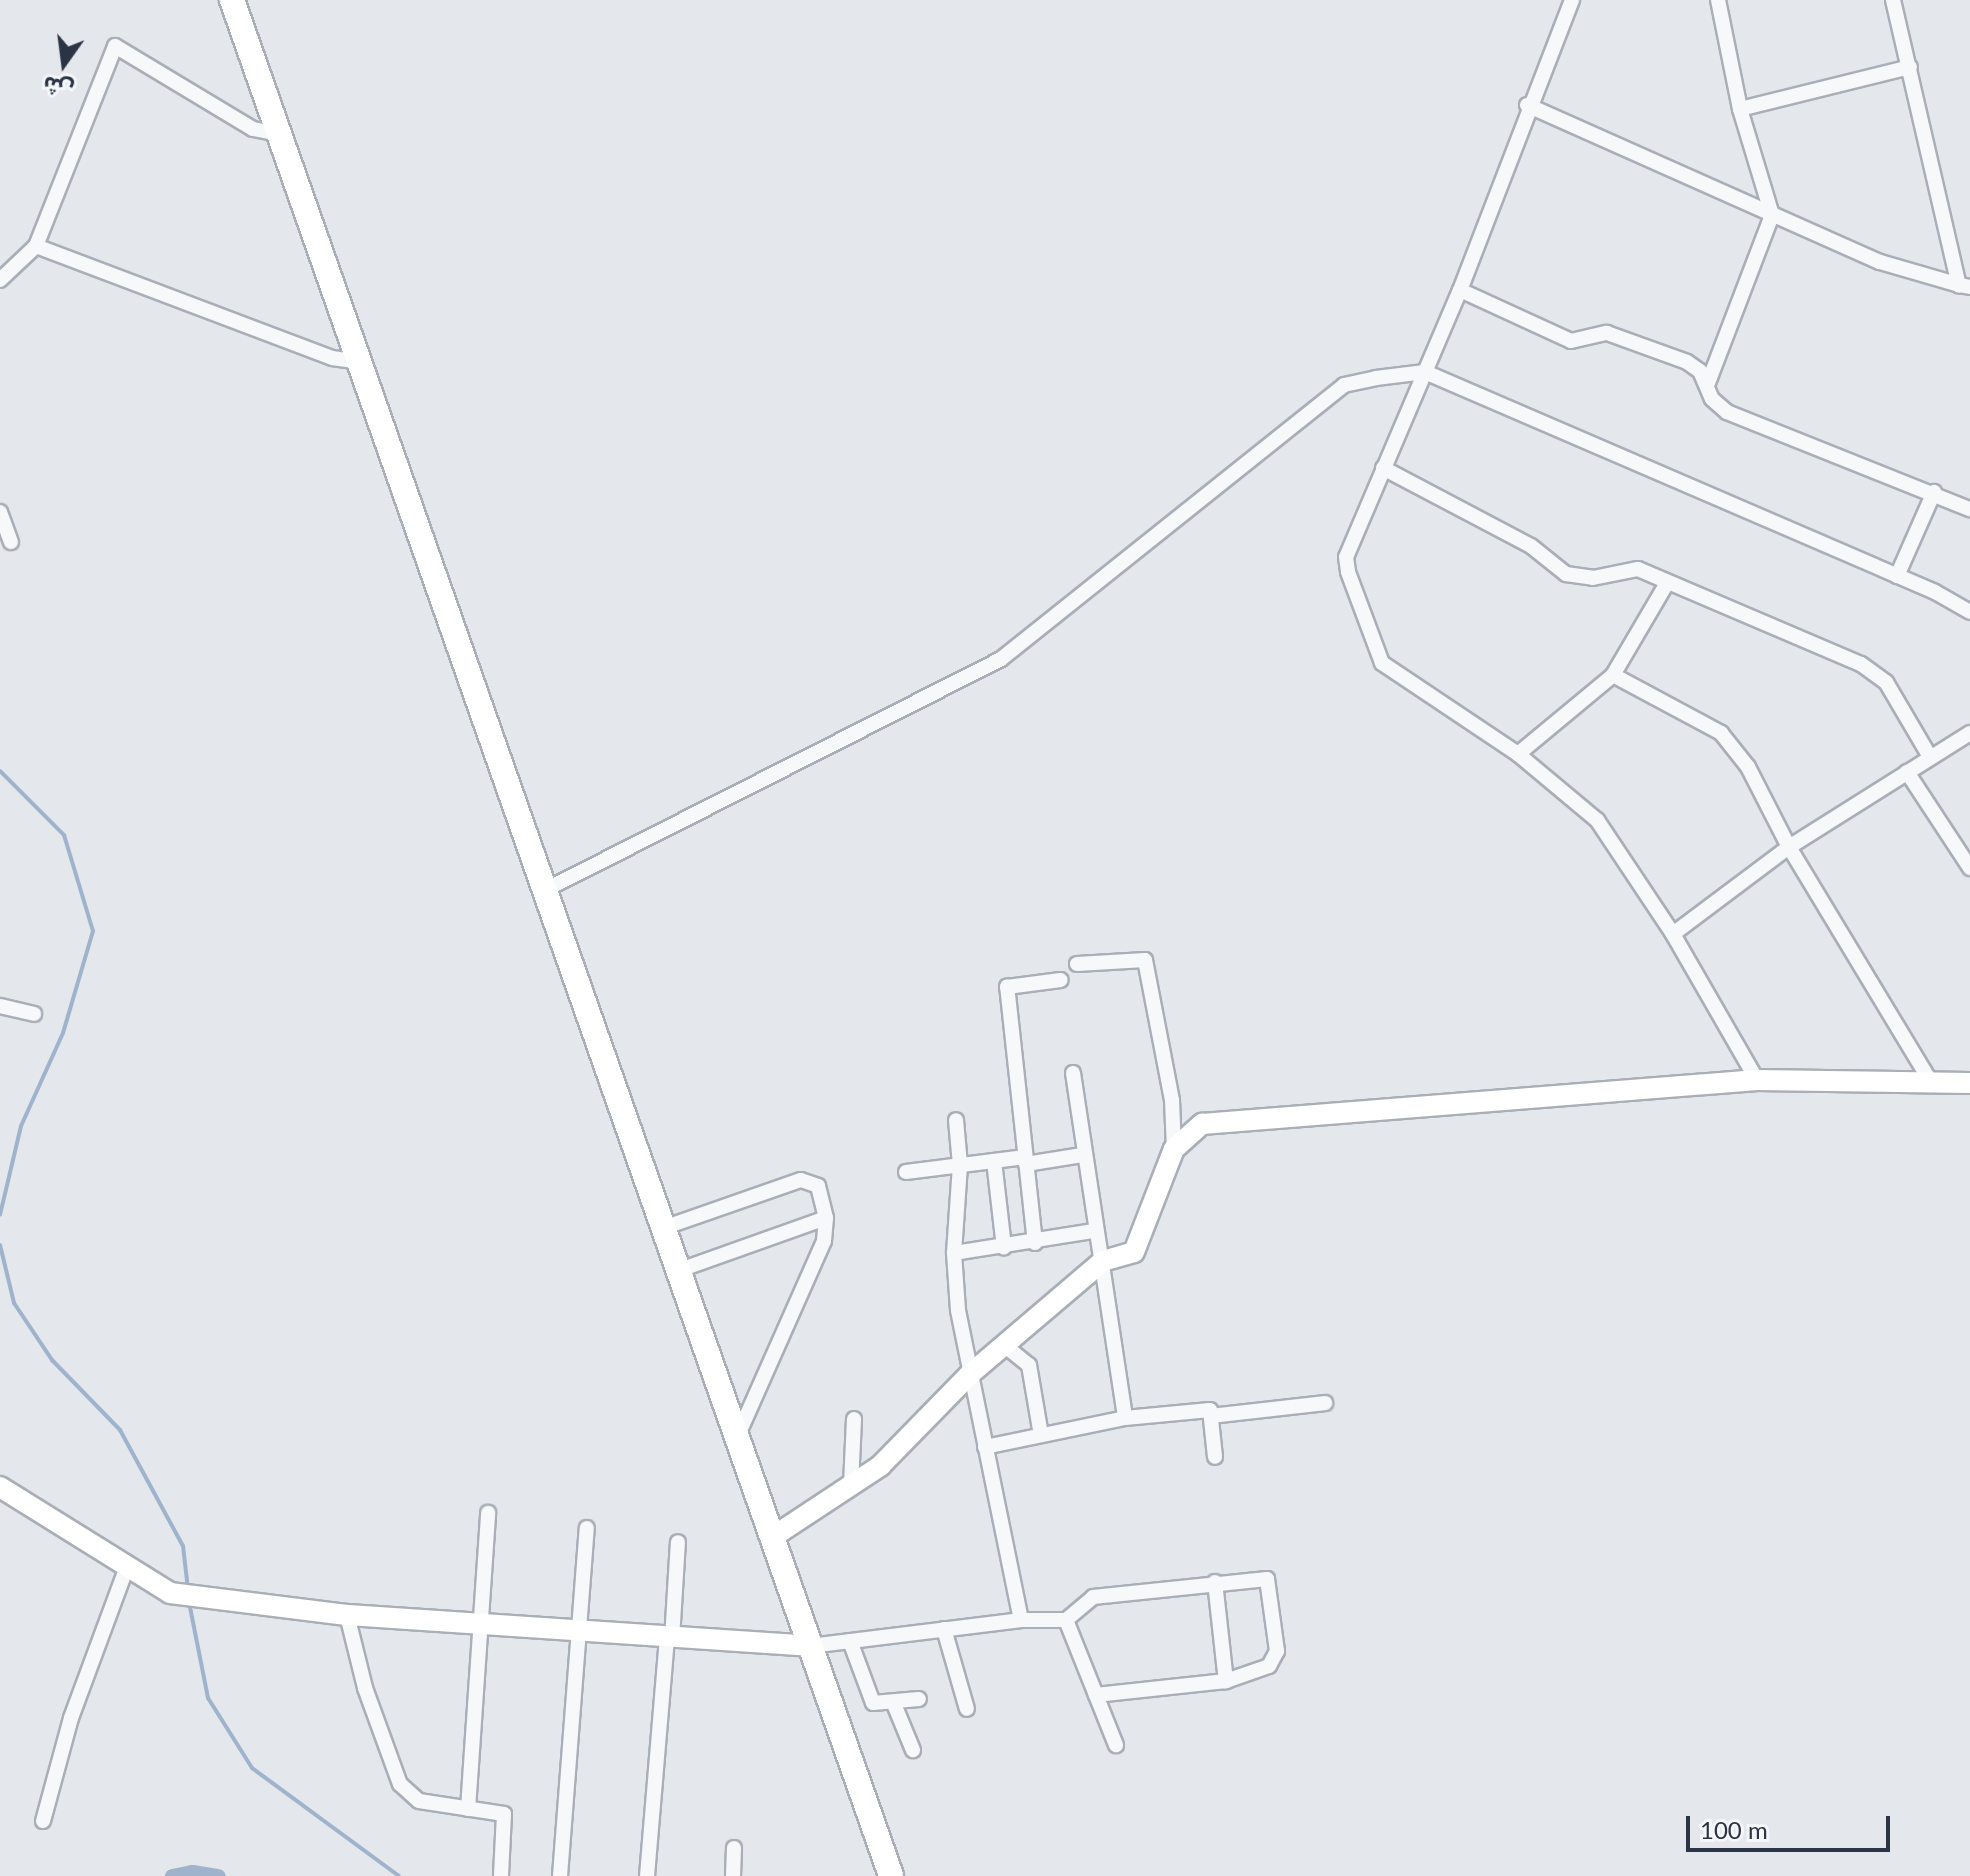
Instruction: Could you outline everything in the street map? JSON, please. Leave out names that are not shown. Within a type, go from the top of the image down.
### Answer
[{"type":"main road","points":[[232,0],[891,1876]]},
{"type":"main road","points":[[771,1538],[880,1466],[969,1375],[1103,1261],[1134,1252],[1174,1149],[1202,1124],[1757,1080],[1970,1083]]},
{"type":"main road","points":[[0,1487],[170,1593],[347,1615],[810,1646]]},
{"type":"street","points":[[1572,0],[1527,105],[1460,290],[1346,557],[1377,655],[1394,674],[1518,754],[1597,820],[1673,934],[1757,1080]]},
{"type":"street","points":[[1718,0],[1740,109],[1772,215],[1708,374],[1712,399],[1727,412],[1934,492],[1970,509]]},
{"type":"street","points":[[1527,105],[1880,262],[1964,286],[1893,0]]},
{"type":"street","points":[[0,280],[36,246],[115,46],[253,129],[279,134]]},
{"type":"street","points":[[1740,109],[1910,67]]},
{"type":"street","points":[[36,246],[332,358],[360,362]]},
{"type":"street","points":[[1460,290],[1571,341],[1607,333],[1708,374]]},
{"type":"street","points":[[543,891],[962,683],[1001,659],[1344,385],[1425,372],[1897,576],[1970,612]]},
{"type":"street","points":[[1383,468],[1531,546],[1566,574],[1593,578],[1638,569],[1877,673],[1930,757]]},
{"type":"street","points":[[1897,576],[1934,492]]},
{"type":"street","points":[[0,512],[11,542]]},
{"type":"street","points":[[1518,754],[1613,675],[1667,583]]},
{"type":"street","points":[[1613,675],[1721,733],[1748,767],[1789,847],[1932,1084]]},
{"type":"street","points":[[1673,934],[1789,847],[1970,733]]},
{"type":"street","points":[[1907,772],[1970,868]]},
{"type":"street","points":[[1077,964],[1145,960],[1172,1100],[1174,1149]]},
{"type":"street","points":[[1035,1243],[1007,987],[1061,980]]},
{"type":"street","points":[[0,1006],[34,1014]]},
{"type":"street","points":[[1073,1073],[1093,1231],[1103,1261],[1125,1418]]},
{"type":"street","points":[[956,1120],[960,1165],[954,1253],[969,1375],[1021,1620]]},
{"type":"street","points":[[906,1172],[994,1161],[1082,1155]]},
{"type":"street","points":[[994,1161],[1004,1247]]},
{"type":"street","points":[[663,1228],[801,1180],[818,1186],[826,1218],[812,1277],[736,1440]]},
{"type":"street","points":[[677,1271],[826,1218]]},
{"type":"street","points":[[954,1253],[1035,1243],[1093,1231]]},
{"type":"street","points":[[1004,1345],[1029,1365],[1041,1435]]},
{"type":"street","points":[[1211,1416],[1325,1403]]},
{"type":"street","points":[[985,1447],[1125,1418],[1210,1410],[1215,1457]]},
{"type":"street","points":[[851,1485],[854,1419]]},
{"type":"street","points":[[468,1809],[488,1513]]},
{"type":"street","points":[[560,1876],[587,1528]]},
{"type":"street","points":[[647,1876],[678,1542]]},
{"type":"street","points":[[43,1821],[71,1718],[127,1567]]},
{"type":"street","points":[[810,1646],[1021,1620],[1066,1620],[1093,1597],[1267,1579],[1277,1651],[1269,1666],[1226,1681],[1096,1695]]},
{"type":"street","points":[[1215,1582],[1226,1681]]},
{"type":"street","points":[[347,1615],[381,1741],[400,1784],[419,1801],[504,1814],[501,1876]]},
{"type":"street","points":[[1066,1620],[1116,1745]]},
{"type":"street","points":[[944,1629],[967,1709]]},
{"type":"street","points":[[850,1641],[873,1703],[894,1704],[919,1699]]},
{"type":"street","points":[[894,1704],[913,1750]]},
{"type":"street","points":[[733,1876],[734,1848]]},
{"type":"waterway","points":[[0,771],[64,835],[93,931],[63,1033],[21,1126],[0,1215]]},
{"type":"waterway","points":[[0,1245],[14,1303],[52,1360],[120,1430],[183,1546],[188,1589]]},
{"type":"waterway","points":[[189,1602],[208,1698],[252,1768],[399,1876]]},
{"type":"waterway","points":[[172,1876],[193,1872],[219,1876]]}]
